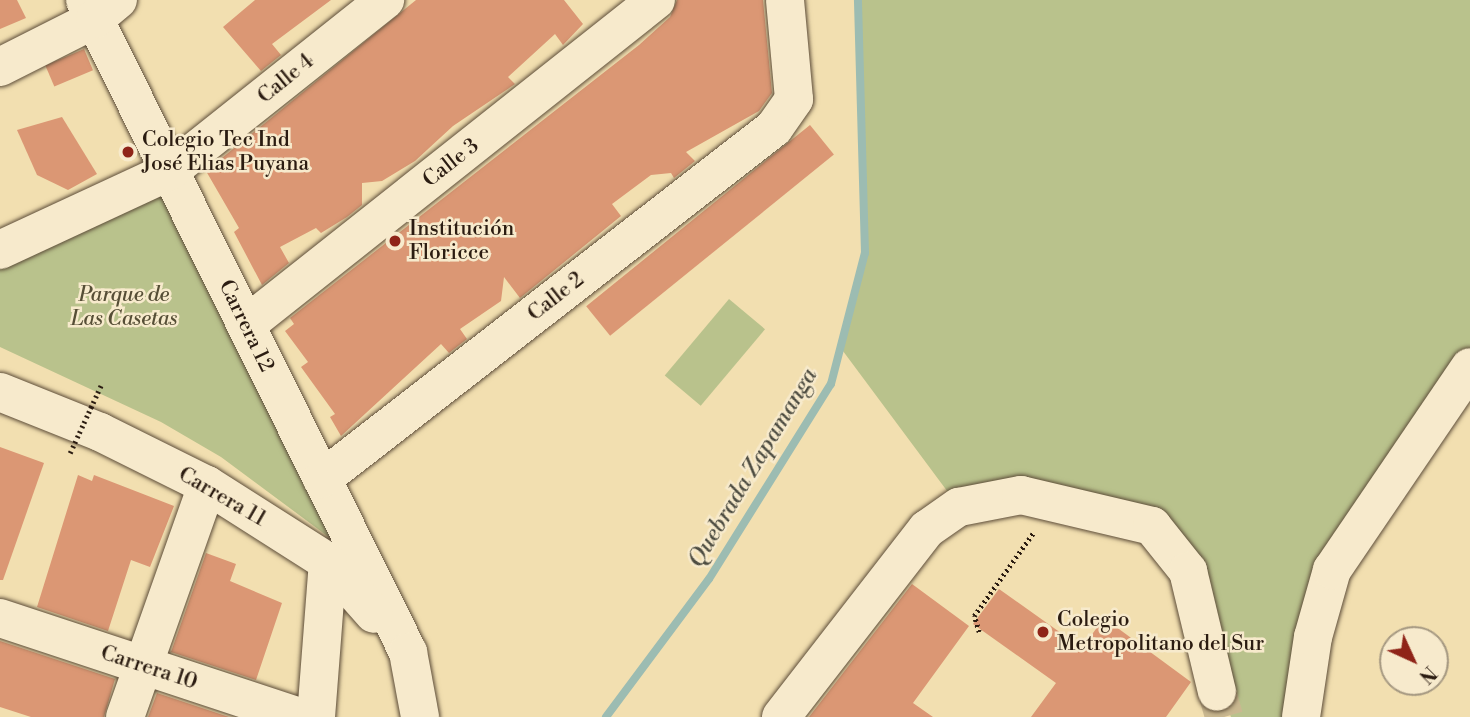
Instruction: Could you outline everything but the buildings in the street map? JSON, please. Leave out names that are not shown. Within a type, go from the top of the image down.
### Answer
[{"type":"street","name":"Calle 4","points":[[0,250],[170,172],[385,0]]},
{"type":"street","name":"Calle 3","points":[[246,326],[656,0]]},
{"type":"street","name":"Calle 2","points":[[322,478],[788,113],[794,86],[785,0]]},
{"type":"street","name":"Carrera 12","points":[[99,6],[170,172],[408,652],[419,717]]},
{"type":"street","points":[[0,67],[99,6]]},
{"type":"street","points":[[1301,717],[1313,637],[1332,570],[1470,367]]},
{"type":"street","name":"Carrera 11","points":[[0,392],[100,432],[207,485],[328,562],[408,652]]},
{"type":"street","points":[[125,717],[207,485]]},
{"type":"street","points":[[781,717],[927,529],[959,507],[1021,495],[1152,526],[1188,572],[1217,692]]},
{"type":"street","points":[[316,717],[328,562]]},
{"type":"street","name":"Carrera 10","points":[[0,618],[299,717]]},
{"type":"path","points":[[70,453],[102,383]]},
{"type":"path","points":[[979,632],[974,616],[1055,502]]},
{"type":"green space","points":[[858,0],[1470,0],[1470,367],[1355,530],[1301,717],[1231,717],[1152,526],[959,507],[840,347],[865,253]]},
{"type":"green space","name":"Parque de Las Casetas","points":[[157,190],[214,286],[357,558],[221,457],[161,422],[0,347],[0,269]]},
{"type":"green space","points":[[729,299],[765,329],[701,406],[665,376]]},
{"type":"waterway","name":"Quebrada Zapamanga","points":[[606,717],[709,579],[831,384],[865,253],[858,0]]},
{"type":"tunnel","points":[[1217,692],[1224,717]]},
{"type":"place","name":"Colegio Tec Ind José Elias Puyana","points":[[128,152]]},
{"type":"place","name":"Institución Floricce","points":[[395,241]]},
{"type":"place","name":"Colegio Metropolitano del Sur","points":[[1043,632]]}]
